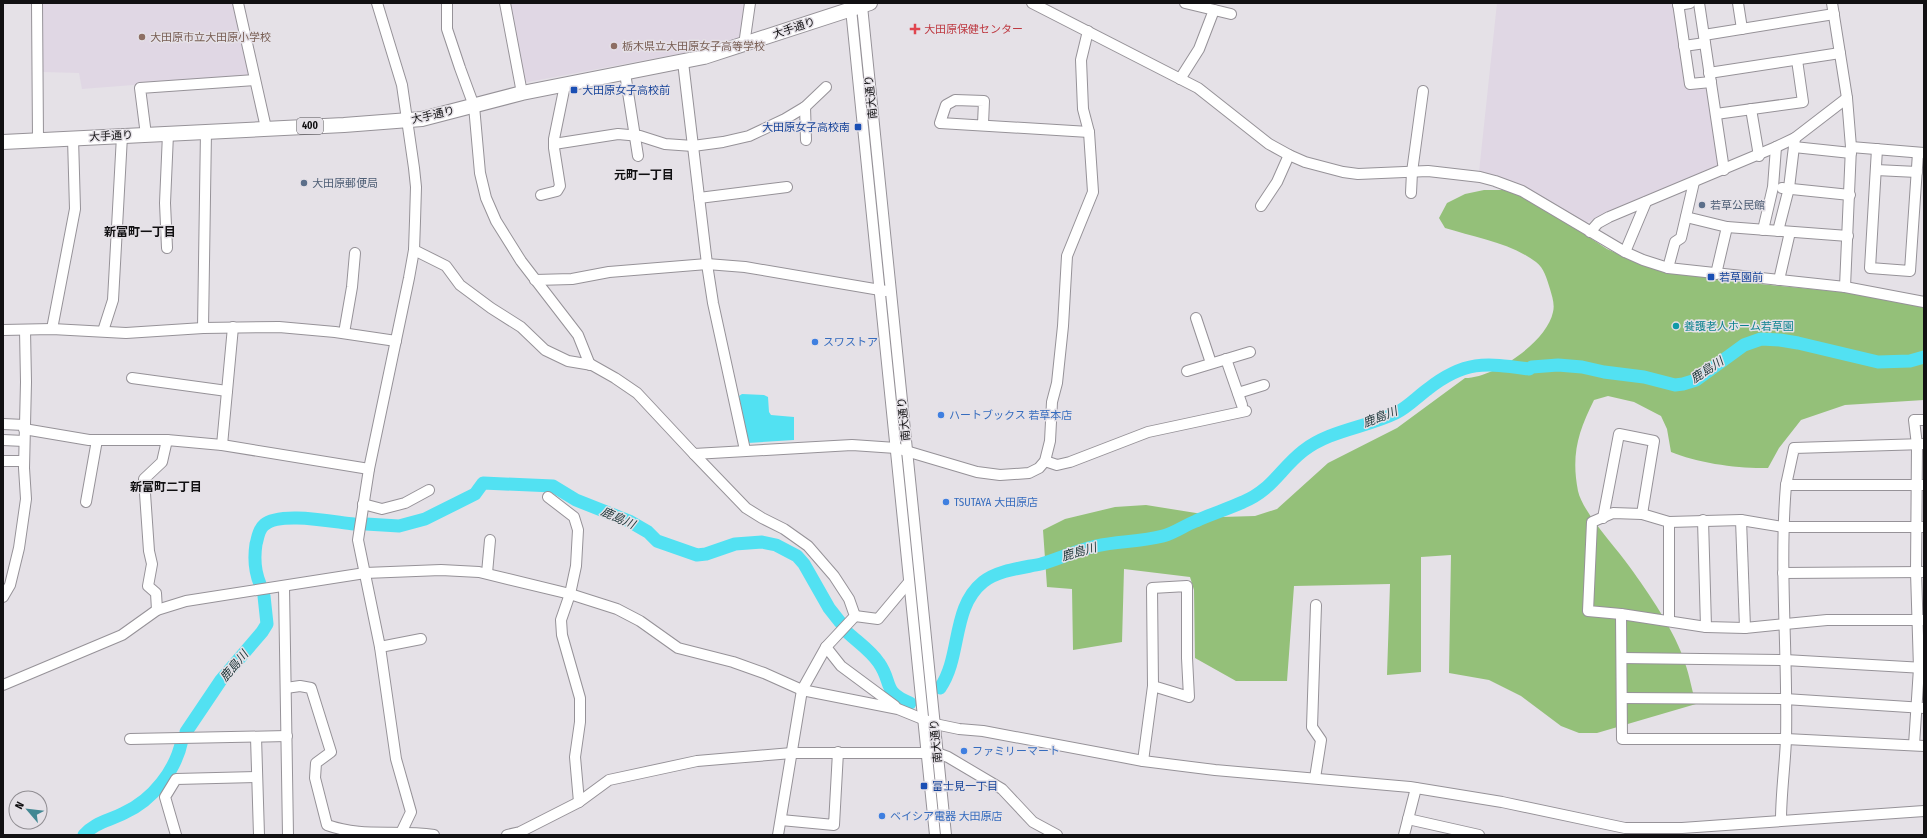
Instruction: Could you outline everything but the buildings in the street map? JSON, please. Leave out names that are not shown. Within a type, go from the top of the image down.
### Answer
[{"type":"highway","name":"大手通り","points":[[3,142],[407,121],[474,106],[522,93],[683,62],[744,44],[859,5]]},
{"type":"street","points":[[37,3],[38,140]]},
{"type":"street","points":[[238,3],[266,128]]},
{"type":"street","points":[[377,3],[402,85],[416,187],[414,250],[369,469],[358,540],[380,647],[396,759],[411,812],[400,834]]},
{"type":"street","points":[[446,3],[447,29],[474,106],[480,173],[486,198],[496,221],[521,261],[578,335],[590,365]]},
{"type":"street","points":[[505,3],[522,93]]},
{"type":"street","points":[[744,44],[750,3]]},
{"type":"street","points":[[1032,3],[1198,88],[1269,144],[1289,155],[1311,164],[1358,174],[1436,172],[1480,177],[1522,191],[1625,252],[1643,260],[1668,268],[1845,287],[1924,302]]},
{"type":"street","points":[[1185,3],[1231,14]]},
{"type":"street","points":[[1690,3],[1678,4],[1690,84],[1710,78],[1797,60],[1840,53]]},
{"type":"street","points":[[1699,3],[1724,170]]},
{"type":"street","points":[[1738,3],[1742,29]]},
{"type":"street","points":[[1832,3],[1846,98],[1851,150],[1845,287]]},
{"type":"street","name":"南大通り","points":[[859,5],[885,291],[896,448],[922,720],[935,835]]},
{"type":"street","points":[[1180,79],[1199,49],[1214,10]]},
{"type":"street","points":[[1684,46],[1742,29],[1834,14]]},
{"type":"street","points":[[694,454],[852,444],[896,448],[977,472],[1000,476],[1029,473],[1039,468],[1045,461],[1050,441],[1052,402],[1057,383],[1063,326],[1067,256],[1093,192],[1089,132],[1082,109],[1081,60],[1088,31]]},
{"type":"street","points":[[1716,114],[1803,102],[1797,60]]},
{"type":"street","points":[[683,62],[713,303],[745,450]]},
{"type":"street","points":[[625,73],[638,156]]},
{"type":"street","points":[[146,135],[140,88],[255,80]]},
{"type":"street","points":[[541,195],[557,191],[560,186],[554,144],[565,85]]},
{"type":"street","points":[[554,144],[618,134],[634,135],[665,144],[693,146],[723,142],[749,136],[805,107],[826,87]]},
{"type":"street","points":[[1411,194],[1412,172],[1423,91]]},
{"type":"street","points":[[1778,231],[1789,188],[1794,142],[1846,98]]},
{"type":"street","points":[[805,107],[806,140]]},
{"type":"street","points":[[1751,109],[1758,156]]},
{"type":"street","points":[[983,124],[1089,132]]},
{"type":"street","points":[[204,328],[206,131]]},
{"type":"street","points":[[167,248],[165,203],[168,134]]},
{"type":"street","points":[[103,331],[113,300],[122,136]]},
{"type":"street","points":[[52,329],[75,209],[72,138]]},
{"type":"street","points":[[1590,232],[1598,223],[1609,217],[1758,156],[1776,147],[1794,142],[1851,150],[1877,149],[1921,153],[1917,172],[1910,271],[1870,268],[1877,149]]},
{"type":"street","points":[[1763,230],[1773,187],[1776,147]]},
{"type":"street","points":[[1261,206],[1277,182],[1289,155]]},
{"type":"street","points":[[1876,170],[1917,172]]},
{"type":"street","points":[[1668,268],[1675,242],[1681,238],[1694,182]]},
{"type":"street","points":[[699,198],[787,187]]},
{"type":"street","points":[[1773,187],[1850,195]]},
{"type":"street","points":[[1625,252],[1646,202]]},
{"type":"street","points":[[1686,217],[1727,227],[1848,236]]},
{"type":"street","points":[[1716,274],[1727,227]]},
{"type":"street","points":[[1779,280],[1790,232]]},
{"type":"street","points":[[414,250],[446,266],[460,285],[491,308],[521,327],[545,350],[568,361],[590,365],[615,378],[637,393],[746,508],[784,529],[808,546],[834,576],[849,599],[855,616]]},
{"type":"street","points":[[344,333],[352,287],[355,252]]},
{"type":"street","points":[[535,280],[572,280],[609,272],[707,264],[745,267],[885,291]]},
{"type":"street","name":"南大通り","points":[[885,291],[908,451],[946,835]]},
{"type":"street","points":[[1196,318],[1210,363]]},
{"type":"street","points":[[222,445],[233,327]]},
{"type":"street","points":[[3,330],[52,329],[103,331],[126,334],[204,328],[292,328],[344,333],[396,341]]},
{"type":"street","points":[[3,597],[10,585],[20,541],[26,499],[24,461],[26,382],[25,330]]},
{"type":"street","points":[[1187,371],[1250,352]]},
{"type":"street","points":[[1045,461],[1057,465],[1070,462],[1148,432],[1244,408],[1226,359]]},
{"type":"street","points":[[132,378],[227,392]]},
{"type":"street","points":[[1238,393],[1264,385]]},
{"type":"street","points":[[1621,614],[1622,739],[1786,739],[1919,745],[1922,668],[1920,572],[1921,485],[1920,444],[1914,420],[1924,420]]},
{"type":"street","points":[[3,424],[97,440],[167,440],[222,445],[369,469]]},
{"type":"street","points":[[1603,518],[1619,434],[1654,441],[1642,514]]},
{"type":"street","points":[[3,440],[24,441]]},
{"type":"street","points":[[86,502],[97,440]]},
{"type":"street","points":[[157,610],[156,592],[148,586],[152,564],[149,551],[144,479],[162,462],[167,440]]},
{"type":"street","points":[[1781,820],[1781,798],[1786,739],[1783,527],[1786,485],[1794,448],[1920,444]]},
{"type":"street","points":[[3,461],[24,461]]},
{"type":"street","points":[[1786,485],[1921,485]]},
{"type":"street","points":[[363,504],[382,509],[405,503],[429,490]]},
{"type":"street","points":[[548,497],[574,516],[578,530],[576,566],[570,594],[561,620],[562,635],[580,698],[580,722],[575,757],[579,802]]},
{"type":"street","points":[[1921,527],[1783,527],[1741,520],[1669,522],[1642,514],[1613,513],[1592,522],[1588,611],[1621,614],[1706,627],[1745,628],[1827,620],[1922,620]]},
{"type":"street","points":[[1704,520],[1706,627]]},
{"type":"street","points":[[1741,520],[1745,628]]},
{"type":"street","points":[[1669,522],[1669,621]]},
{"type":"street","points":[[487,573],[490,540]]},
{"type":"street","points":[[3,685],[122,635],[157,610],[186,601],[284,587],[365,573],[441,570],[487,573],[570,594],[617,609],[640,620],[678,648],[756,670],[802,690],[898,709]]},
{"type":"street","points":[[1783,572],[1920,572]]},
{"type":"street","points":[[855,616],[878,619],[909,582]]},
{"type":"street","points":[[1142,761],[1153,686],[1152,588],[1187,586],[1187,658],[1189,697],[1153,686]]},
{"type":"street","points":[[284,587],[288,835]]},
{"type":"street","points":[[1315,778],[1321,740],[1312,727],[1316,605]]},
{"type":"street","points":[[778,835],[802,690],[826,647],[855,616]]},
{"type":"street","points":[[380,647],[421,639]]},
{"type":"street","points":[[826,647],[841,666],[898,709],[922,720],[959,729],[983,731],[1142,761],[1215,770],[1416,788],[1502,802],[1625,828],[1681,832],[1781,820],[1924,811]]},
{"type":"street","points":[[1622,658],[1785,660],[1922,668]]},
{"type":"street","points":[[286,688],[300,686],[310,688],[331,752],[316,763],[315,778],[327,825],[339,830],[366,834],[434,835]]},
{"type":"street","points":[[1622,698],[1785,699],[1920,708]]},
{"type":"street","points":[[130,740],[286,736]]},
{"type":"street","points":[[256,737],[259,835]]},
{"type":"street","points":[[506,835],[520,832],[579,802],[609,780],[630,774],[697,761],[792,753],[838,752],[937,754],[948,757],[1002,789],[1033,822],[1057,835]]},
{"type":"street","points":[[781,820],[834,826],[838,752]]},
{"type":"street","points":[[176,835],[165,797],[176,779],[257,777]]},
{"type":"street","points":[[1404,835],[1416,788]]},
{"type":"street","points":[[1408,819],[1445,831],[1479,835]]},
{"type":"shaded area","name":"大田原市立大田原小学校","points":[[42,3],[233,3],[249,76],[82,89],[79,73],[42,72]]},
{"type":"shaded area","name":"栃木県立大田原女子高等学校","points":[[509,3],[745,3],[740,38],[683,53],[523,83]]},
{"type":"shaded area","points":[[1497,3],[1675,3],[1687,87],[1706,86],[1719,166],[1597,217],[1585,224],[1518,184],[1479,172]]},
{"type":"green space","points":[[1484,190],[1509,190],[1525,195],[1607,249],[1632,260],[1683,274],[1760,284],[1924,300],[1924,400],[1845,405],[1801,420],[1779,448],[1768,468],[1719,464],[1681,456],[1671,452],[1667,429],[1661,416],[1634,402],[1608,396],[1594,400],[1577,444],[1575,466],[1578,491],[1581,500],[1600,529],[1653,600],[1668,626],[1681,651],[1696,704],[1597,733],[1579,733],[1561,726],[1521,696],[1489,680],[1449,673],[1451,555],[1421,557],[1421,672],[1387,675],[1390,584],[1294,586],[1287,681],[1236,681],[1195,658],[1194,590],[1190,577],[1124,569],[1122,642],[1073,650],[1072,589],[1047,587],[1043,530],[1065,519],[1115,507],[1146,505],[1221,517],[1255,516],[1277,509],[1328,463],[1397,428],[1465,378],[1490,372],[1504,365],[1518,356],[1541,335],[1549,323],[1554,306],[1546,278],[1539,264],[1526,255],[1504,245],[1445,228],[1439,218],[1447,203],[1465,194]]},
{"type":"water","points":[[742,394],[764,395],[768,397],[769,412],[771,415],[794,417],[794,440],[748,443],[739,396]]},
{"type":"waterway","name":"鹿島川","points":[[940,688],[952,662],[961,619],[966,605],[973,593],[989,578],[1003,572],[1041,564],[1096,546],[1163,536],[1202,518],[1237,505],[1261,492],[1295,458],[1313,444],[1325,438],[1396,413],[1405,408],[1441,380],[1465,368],[1487,365],[1529,369],[1532,367],[1558,365],[1582,367],[1604,372],[1644,377],[1675,385],[1696,380],[1744,345],[1761,339],[1798,343],[1878,362],[1910,361],[1924,357]]},
{"type":"waterway","name":"鹿島川","points":[[366,524],[399,526],[425,519],[475,494],[483,483],[553,486],[576,500],[629,521],[648,532],[657,541],[697,555],[706,554],[735,544],[762,542],[776,545],[797,556],[804,564],[829,608],[840,622]]},
{"type":"waterway","name":"鹿島川","points":[[260,584],[256,569],[255,549],[259,532],[264,525],[272,521],[294,518],[307,518],[354,524]]},
{"type":"waterway","name":"鹿島川","points":[[186,732],[221,680],[262,632],[267,624],[264,596]]},
{"type":"waterway","name":"鹿島川","points":[[848,633],[876,659],[895,695],[910,703]]},
{"type":"waterway","name":"鹿島川","points":[[84,835],[98,824],[135,807],[154,792],[169,773],[179,751],[182,740]]},
{"type":"place","name":"大田原保健センター","points":[[915,29]]},
{"type":"place","name":"大田原市立大田原小学校","points":[[142,37]]},
{"type":"place","name":"栃木県立大田原女子高等学校","points":[[614,46]]},
{"type":"place","name":"大田原女子高校前","points":[[574,90]]},
{"type":"place","name":"大田原女子高校南","points":[[858,127]]},
{"type":"place","name":"大田原郵便局","points":[[304,183]]},
{"type":"place","name":"若草公民館","points":[[1702,205]]},
{"type":"place","name":"若草園前","points":[[1711,277]]},
{"type":"place","name":"養護老人ホーム若草園","points":[[1676,326]]},
{"type":"place","name":"スワストア","points":[[815,342]]},
{"type":"place","name":"ハートブックス 若草本店","points":[[941,415]]},
{"type":"place","name":"TSUTAYA 大田原店","points":[[946,502]]},
{"type":"place","name":"ファミリーマート","points":[[964,751]]},
{"type":"place","name":"富士見一丁目","points":[[924,786]]},
{"type":"place","name":"ベイシア電器 大田原店","points":[[882,816]]},
{"type":"district","name":"元町一丁目","points":[[644,175]]},
{"type":"district","name":"新富町一丁目","points":[[140,232]]},
{"type":"district","name":"新富町二丁目","points":[[166,487]]}]
